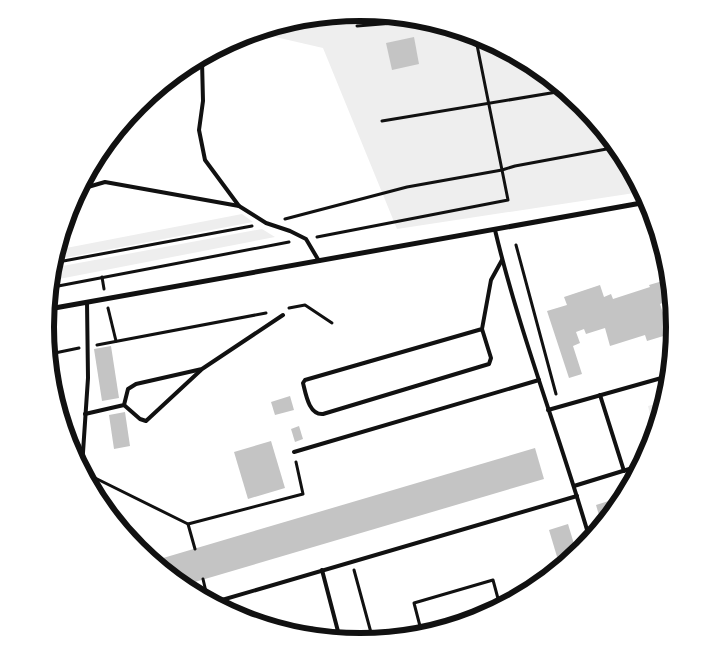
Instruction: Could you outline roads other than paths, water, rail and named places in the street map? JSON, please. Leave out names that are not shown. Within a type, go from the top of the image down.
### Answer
[{"type":"street","points":[[54,308],[640,203]]},
{"type":"lane","points":[[202,65],[202,101],[199,130],[205,160],[239,206],[266,224],[290,230],[306,239],[319,261]]},
{"type":"lane","points":[[88,187],[105,182],[239,206]]},
{"type":"lane","points":[[496,230],[502,260],[588,532]]},
{"type":"lane","points":[[482,329],[305,380],[303,383],[310,407],[317,414],[323,414],[486,366],[491,361],[482,329],[491,280],[502,260]]},
{"type":"lane","points":[[82,456],[88,378],[87,302]]},
{"type":"lane","points":[[124,406],[140,419],[146,421],[202,369],[283,315]]},
{"type":"lane","points":[[124,406],[126,394],[131,386],[202,369]]},
{"type":"lane","points":[[548,410],[662,378]]},
{"type":"lane","points":[[294,452],[539,380]]},
{"type":"lane","points":[[600,395],[624,471]]},
{"type":"lane","points":[[85,414],[124,406]]},
{"type":"lane","points":[[574,486],[632,468]]},
{"type":"lane","points":[[221,600],[577,496]]},
{"type":"lane","points":[[322,570],[339,633]]}]
